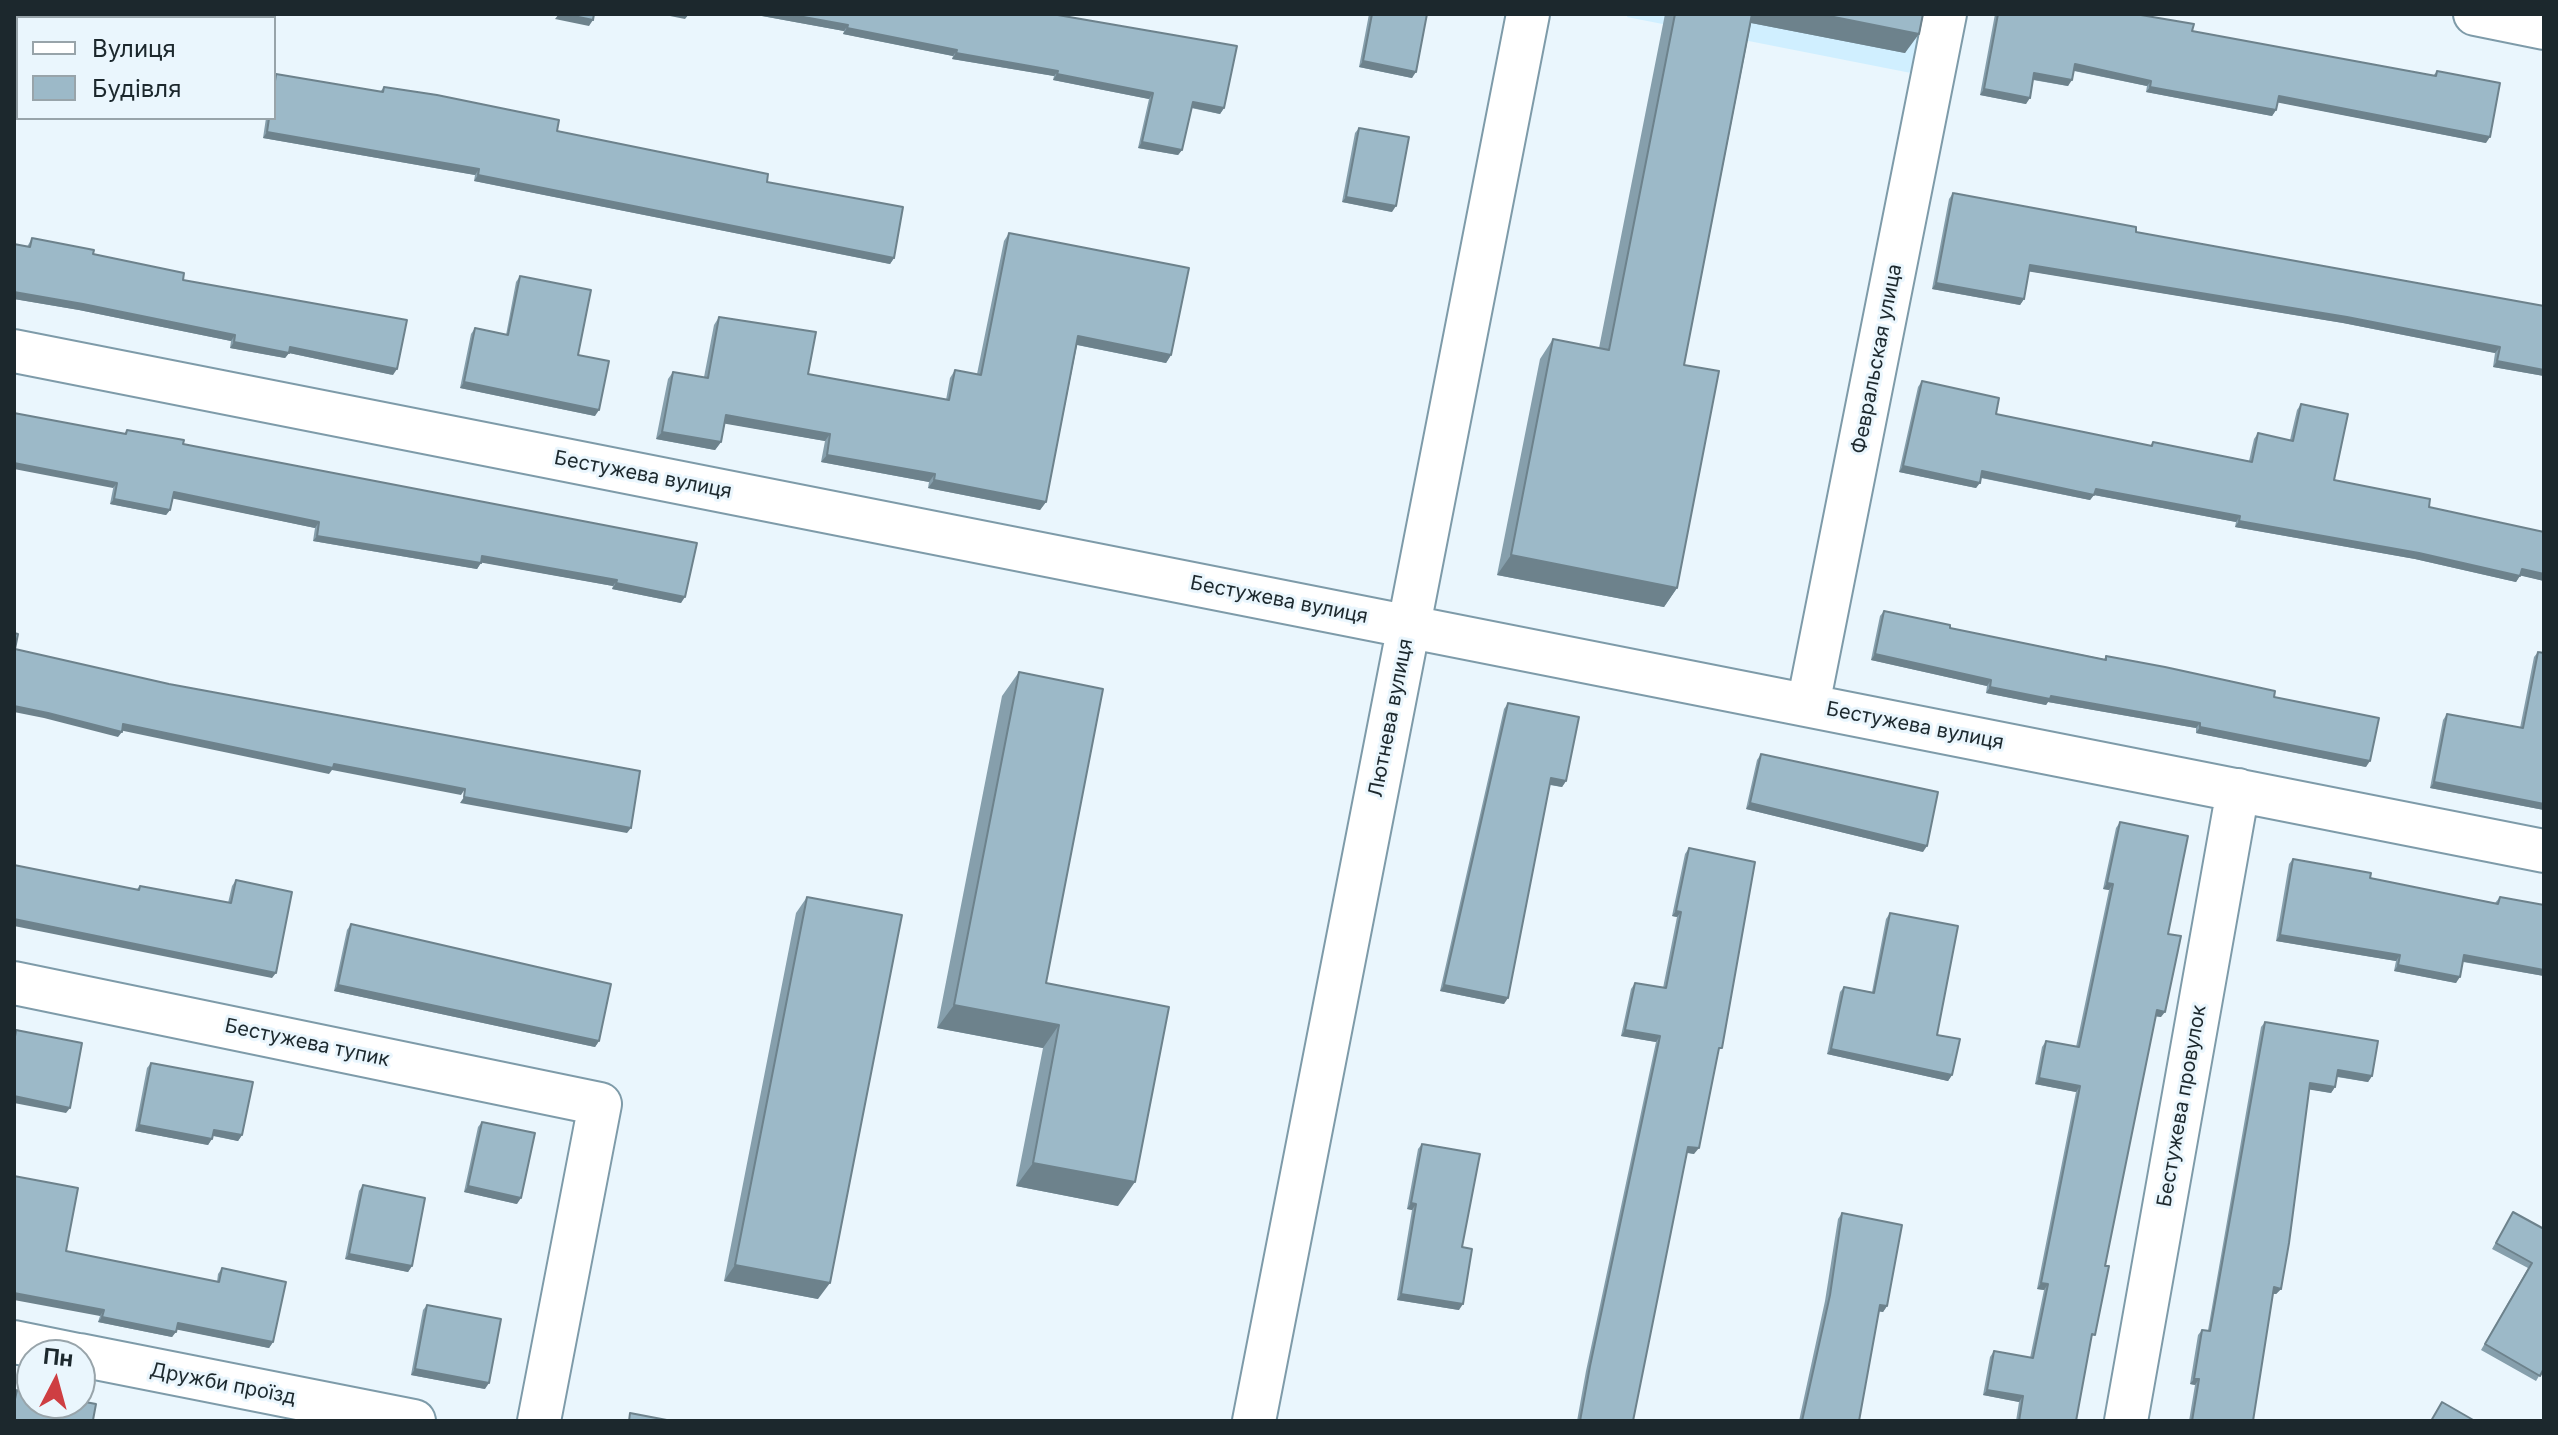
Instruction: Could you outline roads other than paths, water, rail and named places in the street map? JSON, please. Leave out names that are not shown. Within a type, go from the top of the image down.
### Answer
[{"type":"street","name":"Лютнева вулиця","points":[[1254,1421],[1528,14]]},
{"type":"street","name":"Февральская улица","points":[[1808,705],[1945,14]]},
{"type":"street","points":[[2475,14],[2544,28]]},
{"type":"street","name":"Бестужева вулиця","points":[[14,351],[2544,851]]},
{"type":"street","name":"Бестужева провулок","points":[[2126,1421],[2238,790]]},
{"type":"street","name":"Бестужева тупик","points":[[14,983],[600,1104],[539,1421]]},
{"type":"street","name":"Дружби проїзд","points":[[96,1358],[414,1421]]}]
